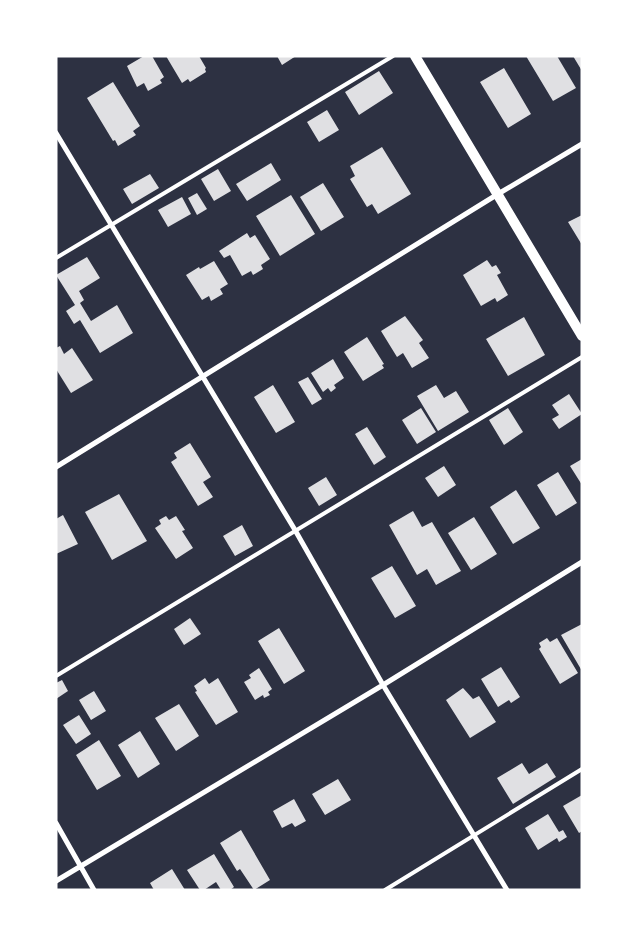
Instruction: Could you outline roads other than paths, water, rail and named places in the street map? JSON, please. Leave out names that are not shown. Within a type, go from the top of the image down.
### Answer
[{"type":"main road","points":[[415,56],[582,336]]},
{"type":"street","points":[[56,133],[295,530],[383,685],[507,890]]},
{"type":"street","points":[[56,467],[201,376],[582,144]]},
{"type":"street","points":[[56,881],[383,685],[582,562]]},
{"type":"street","points":[[56,823],[94,890]]},
{"type":"lane","points":[[56,258],[113,226],[393,56]]},
{"type":"lane","points":[[56,676],[582,357]]},
{"type":"lane","points":[[384,890],[582,769]]}]
